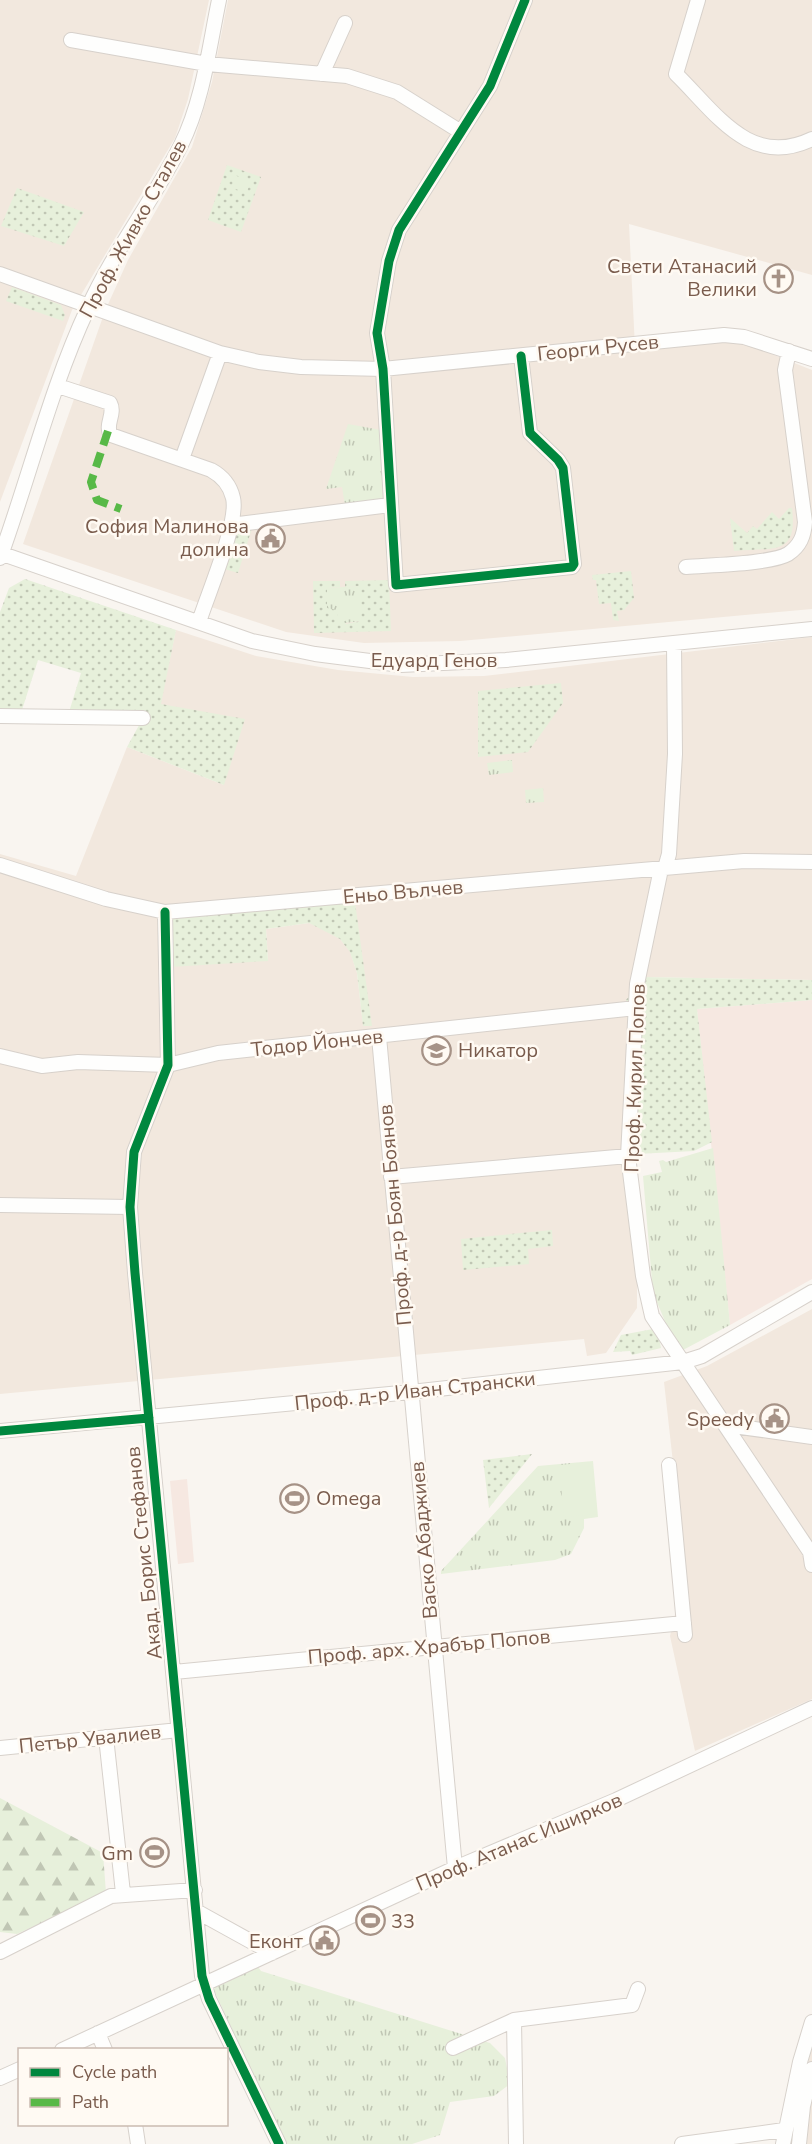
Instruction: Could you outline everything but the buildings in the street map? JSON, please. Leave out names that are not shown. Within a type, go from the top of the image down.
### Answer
[{"type":"street","name":"Проф. Живко Сталев","points":[[0,555],[88,306],[181,144],[207,64],[219,0]]},
{"type":"street","points":[[521,357],[530,433],[558,460],[563,468],[574,564],[572,567],[396,585],[383,369],[377,333],[379,312],[394,242],[399,230],[490,86],[525,0]]},
{"type":"street","points":[[699,0],[676,74],[752,144],[781,148],[799,145],[812,139]]},
{"type":"street","points":[[322,74],[345,23]]},
{"type":"street","points":[[71,40],[207,64],[347,76],[397,92],[461,132]]},
{"type":"street","name":"Георги Русев","points":[[0,274],[220,353],[259,362],[302,367],[383,369],[521,357],[710,336],[744,337],[812,359]]},
{"type":"street","points":[[686,567],[772,559],[787,555],[797,547],[804,535],[805,522],[785,370],[789,351]]},
{"type":"street","points":[[182,459],[220,353]]},
{"type":"street","points":[[58,386],[110,403],[112,409],[108,429],[111,435],[211,470],[225,481],[233,497],[234,516],[199,622]]},
{"type":"street","points":[[231,525],[390,505]]},
{"type":"street","name":"Едуард Генов","points":[[0,555],[252,640],[292,649],[401,665],[506,660],[812,629]]},
{"type":"street","name":"Проф. Кирил Попов","points":[[674,644],[675,753],[669,854],[663,868],[639,968],[628,1156],[643,1276],[652,1316],[811,1556]]},
{"type":"street","points":[[0,716],[143,718]]},
{"type":"street","name":"Еньо Вълчев","points":[[0,865],[106,899],[165,912],[744,861],[812,862]]},
{"type":"street","name":"Акад. Борис Стефанов","points":[[165,912],[168,1065],[134,1152],[130,1207],[149,1418],[204,1984],[279,2144]]},
{"type":"street","name":"Тодор Йончев","points":[[0,1056],[42,1066],[78,1062],[168,1065],[218,1053],[636,1008]]},
{"type":"street","name":"Проф. д-р Боян Боянов","points":[[379,1037],[411,1392]]},
{"type":"street","points":[[391,1177],[628,1156]]},
{"type":"street","points":[[0,1205],[130,1207]]},
{"type":"street","name":"Проф. д-р Иван Странски","points":[[0,1431],[411,1392],[683,1362],[702,1356],[812,1292]]},
{"type":"street","name":"Васко Абаджиев","points":[[411,1392],[455,1868]]},
{"type":"street","points":[[726,1425],[812,1437]]},
{"type":"street","name":"Проф. арх. Храбър Попов","points":[[174,1672],[433,1647],[685,1629],[669,1465]]},
{"type":"street","name":"Проф. Атанас Иширков","points":[[64,2048],[455,1868],[616,1800],[812,1708]]},
{"type":"street","name":"Петър Увалиев","points":[[0,1748],[179,1730]]},
{"type":"street","points":[[106,1737],[123,1893]]},
{"type":"street","points":[[0,1952],[111,1896],[123,1893],[195,1890]]},
{"type":"street","points":[[196,1911],[272,1953]]},
{"type":"street","points":[[453,2048],[514,2019],[632,2005],[638,1989]]},
{"type":"street","points":[[514,2019],[516,2144]]},
{"type":"street","points":[[682,2144],[784,2137],[812,2022]]},
{"type":"street","points":[[98,2033],[105,2048]]},
{"type":"street","points":[[799,2144],[803,2106],[812,2069]]},
{"type":"street","points":[[0,2078],[18,2070]]},
{"type":"street","points":[[135,2126],[138,2144]]},
{"type":"shaded area","points":[[0,0],[209,0],[188,99],[175,138],[72,310],[0,502]]},
{"type":"shaded area","points":[[228,0],[812,0],[812,275],[629,224],[635,348],[725,340],[741,342],[812,370],[812,609],[460,641],[364,643],[286,632],[23,544],[105,311],[128,260],[192,147],[212,82]]},
{"type":"shaded area","points":[[176,630],[256,656],[338,670],[413,677],[484,676],[812,637],[812,980],[644,977],[626,1000],[637,1154],[637,1308],[606,1353],[587,1356],[584,1339],[0,1394],[0,854],[76,876],[127,747],[224,785],[160,704]],"holes":[[[355,902],[363,1025],[357,973],[350,951],[340,939],[324,929],[309,923],[266,929],[268,960],[170,917]]]},
{"type":"shaded area","points":[[812,1000],[812,1279],[730,1325],[697,1009]]},
{"type":"shaded area","points":[[812,1309],[812,1699],[695,1751],[670,1636],[685,1570],[664,1382],[707,1366]]},
{"type":"shaded area","points":[[187,1479],[194,1562],[178,1564],[170,1481]]},
{"type":"shaded area","points":[[812,2047],[812,2144],[792,2144],[805,2074]]},
{"type":"green space","points":[[227,165],[261,177],[241,232],[208,220]]},
{"type":"green space","points":[[232,174],[251,182],[246,193],[233,188]]},
{"type":"green space","points":[[17,188],[84,212],[64,246],[1,226]]},
{"type":"green space","points":[[12,287],[61,305],[65,315],[63,321],[6,301]]},
{"type":"green space","points":[[348,424],[381,430],[385,501],[345,506],[342,487],[326,489]]},
{"type":"green space","points":[[789,508],[792,508],[793,524],[787,542],[771,549],[734,551],[730,518],[747,533],[753,526],[757,529],[772,512],[779,519]]},
{"type":"green space","points":[[252,528],[238,573],[221,568],[232,536],[243,529]]},
{"type":"green space","points":[[631,571],[634,598],[624,610],[617,611],[619,621],[613,620],[611,603],[599,604],[596,580],[593,580],[592,575]]},
{"type":"green space","points":[[25,579],[176,630],[161,704],[245,719],[224,785],[127,747],[143,718],[69,712],[81,673],[38,660],[21,713],[0,711],[0,612],[9,588]]},
{"type":"green space","points":[[389,580],[391,631],[314,633],[313,581],[340,581],[340,587],[327,588],[346,624],[360,621],[360,586],[345,587],[345,581]]},
{"type":"green space","points":[[360,586],[360,621],[338,624],[337,610],[327,608],[327,588]]},
{"type":"green space","points":[[561,683],[563,703],[528,752],[478,757],[478,691]]},
{"type":"green space","points":[[512,760],[513,772],[489,775],[487,763]]},
{"type":"green space","points":[[543,788],[544,802],[526,803],[525,790]]},
{"type":"green space","points":[[355,902],[372,1026],[363,1026],[357,973],[350,952],[340,939],[309,923],[266,929],[268,961],[170,967],[170,917]]},
{"type":"green space","points":[[644,977],[812,980],[812,1000],[697,1009],[712,1142],[694,1151],[637,1154],[626,1000]]},
{"type":"green space","points":[[713,1148],[730,1325],[683,1350],[667,1326],[653,1293],[643,1176],[662,1172],[659,1161],[666,1162]]},
{"type":"green space","points":[[552,1230],[553,1246],[528,1249],[529,1264],[463,1270],[461,1239]]},
{"type":"green space","points":[[653,1329],[659,1338],[661,1348],[632,1355],[630,1351],[613,1352],[621,1335]]},
{"type":"green space","points":[[532,1454],[489,1508],[483,1460]]},
{"type":"green space","points":[[593,1461],[598,1517],[584,1519],[584,1528],[571,1554],[555,1560],[441,1574],[441,1571],[538,1466]]},
{"type":"green space","points":[[592,1462],[597,1514],[564,1517],[559,1465]]},
{"type":"green space","points":[[0,1798],[103,1853],[106,1893],[17,1934],[0,1932]]},
{"type":"green space","points":[[254,1961],[261,1971],[490,2043],[505,2058],[510,2084],[494,2096],[450,2102],[440,2135],[412,2144],[285,2144],[214,1990],[216,1984]]},
{"type":"marked path","points":[[108,431],[91,482],[97,500],[121,509]]},
{"type":"cycle path","points":[[521,356],[530,433],[558,460],[563,468],[574,564],[572,567],[396,585],[383,369],[377,333],[389,261],[399,230],[490,86],[525,0]]},
{"type":"cycle path","points":[[165,912],[168,1065],[134,1152],[130,1207],[135,1273],[202,1976],[209,1999],[279,2144]]},
{"type":"cycle path","points":[[0,1431],[149,1418]]},
{"type":"place","name":"Свети Атанасий Велики","points":[[778,278]]},
{"type":"place","name":"София Малинова долина","points":[[270,538]]},
{"type":"place","name":"Никатор","points":[[437,1050]]},
{"type":"place","name":"Speedy","points":[[775,1419]]},
{"type":"place","name":"Omega","points":[[295,1498]]},
{"type":"place","name":"Gm","points":[[154,1853]]},
{"type":"place","name":"33","points":[[370,1921]]},
{"type":"place","name":"Еконт","points":[[324,1941]]}]
